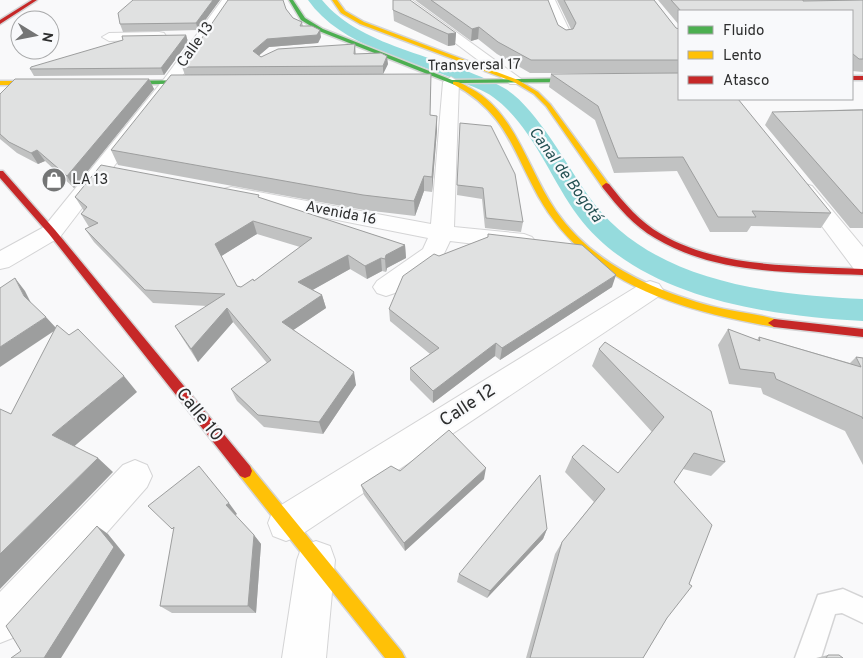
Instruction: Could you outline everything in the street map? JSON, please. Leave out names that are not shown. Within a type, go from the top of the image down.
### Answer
[{"type":"main road","points":[[0,12],[21,0]]},
{"type":"main road","points":[[0,22],[35,0]]},
{"type":"main road","points":[[291,0],[296,11],[308,23],[358,46],[458,81],[495,109],[553,213],[582,249],[614,270],[650,290],[691,305],[734,317],[812,329],[863,333]]},
{"type":"main road","points":[[334,0],[343,12],[362,23],[512,81],[544,100],[620,203],[638,222],[662,238],[711,257],[756,263],[863,272]]},
{"type":"main road","name":"Transversal 17","points":[[422,82],[602,80]]},
{"type":"main road","points":[[100,83],[208,82]]},
{"type":"main road","points":[[0,83],[60,83]]},
{"type":"main road","name":"Calle 10","points":[[0,173],[52,232],[396,658]]},
{"type":"street","name":"Calle 13","points":[[0,261],[52,232],[110,170],[228,0]]},
{"type":"street","points":[[404,0],[512,81]]},
{"type":"street","points":[[549,0],[565,36]]},
{"type":"street","points":[[109,37],[203,36]]},
{"type":"street","points":[[324,48],[358,46]]},
{"type":"street","points":[[386,287],[433,254],[442,233],[458,81]]},
{"type":"street","points":[[794,177],[863,263]]},
{"type":"street","name":"Avenida 16","points":[[208,189],[442,233],[582,249]]},
{"type":"street","name":"Calle 12","points":[[286,523],[650,290]]},
{"type":"street","points":[[0,622],[135,476]]},
{"type":"street","points":[[304,658],[316,560]]},
{"type":"lane","points":[[808,658],[826,603],[842,601],[863,611]]},
{"type":"building","points":[[133,0],[213,0],[196,23],[120,24],[118,13]]},
{"type":"building","points":[[228,0],[283,0],[286,9],[293,18],[302,22],[300,26],[312,26],[320,30],[317,35],[267,39],[253,51],[261,57],[278,49],[355,44],[354,54],[381,53],[387,56],[383,66],[182,67]]},
{"type":"building","points":[[393,0],[410,0],[456,33],[448,34],[393,10]]},
{"type":"building","points":[[431,0],[548,0],[558,25],[566,30],[573,29],[576,23],[564,0],[654,0],[678,29],[678,60],[531,60],[498,42],[479,27],[472,29]]},
{"type":"building","points":[[671,0],[863,0],[863,59],[859,59],[853,54],[853,10],[680,10]]},
{"type":"building","points":[[186,35],[161,68],[30,69],[31,67],[123,40],[122,36]]},
{"type":"building","points":[[678,73],[678,100],[739,100],[831,213],[752,211],[756,217],[718,217],[683,157],[618,158],[598,106],[551,74]]},
{"type":"building","points":[[431,74],[430,115],[437,116],[432,177],[424,176],[414,201],[363,195],[111,150],[171,75]]},
{"type":"building","points":[[15,79],[149,79],[67,176],[37,150],[31,153],[9,142],[0,134],[0,94]]},
{"type":"building","points":[[863,110],[863,213],[861,213],[772,112]]},
{"type":"building","points":[[460,123],[491,126],[515,174],[523,222],[486,218],[483,188],[457,185]]},
{"type":"building","points":[[101,165],[259,195],[258,197],[405,245],[386,255],[385,259],[381,258],[365,266],[348,255],[298,282],[322,295],[282,322],[354,372],[319,422],[258,415],[231,389],[271,360],[227,308],[191,349],[175,326],[225,294],[145,290],[85,229],[98,223],[81,214],[87,207],[75,197]],"holes":[[[253,221],[312,238],[254,281],[253,279],[241,287],[237,286],[215,244]]]},
{"type":"building","points":[[488,234],[582,245],[616,275],[502,348],[496,343],[433,391],[410,368],[439,348],[389,309],[403,276],[434,254],[439,256],[488,237]]},
{"type":"building","points":[[15,278],[24,296],[46,317],[0,347],[0,288]]},
{"type":"building","points":[[57,325],[69,335],[78,329],[124,376],[52,435],[98,458],[0,554],[0,409],[11,414]]},
{"type":"building","points":[[728,329],[760,341],[759,337],[861,367],[856,357],[863,358],[863,419],[776,379],[774,373],[740,369]]},
{"type":"building","points":[[605,342],[711,411],[725,462],[694,453],[674,482],[712,525],[689,584],[692,586],[667,618],[643,658],[530,658],[562,542],[605,489],[572,457],[583,445],[618,473],[664,417],[599,349]]},
{"type":"building","points":[[449,430],[486,468],[404,543],[361,485],[391,466],[400,471]]},
{"type":"building","points":[[199,466],[229,503],[226,505],[254,535],[248,606],[160,606],[174,527],[172,529],[148,506]]},
{"type":"building","points":[[540,475],[547,529],[490,591],[459,574]]},
{"type":"building","points":[[97,526],[114,547],[44,658],[11,658],[21,651],[6,626]]},
{"type":"building","points":[[828,655],[839,655],[843,658],[826,658]]},
{"type":"waterway","name":"Canal de Bogotá","points":[[315,0],[325,13],[338,24],[367,40],[431,63],[498,92],[511,103],[534,131],[586,210],[596,222],[621,243],[661,268],[716,290],[744,297],[803,306],[863,310]]},
{"type":"traffic: fast","points":[[291,0],[303,19],[321,30],[455,83]]},
{"type":"traffic: fast","points":[[454,81],[586,80]]},
{"type":"traffic: fast","points":[[114,83],[201,82]]},
{"type":"traffic: slow","points":[[334,0],[343,12],[362,23],[516,81],[536,93],[548,105],[606,186]]},
{"type":"traffic: slow","points":[[0,83],[48,83]]},
{"type":"traffic: slow","points":[[455,83],[474,93],[490,106],[513,139],[553,213],[573,238],[597,259],[623,276],[681,301],[712,310],[774,323]]},
{"type":"traffic: slow","points":[[245,471],[396,658]]},
{"type":"traffic: jam","points":[[0,22],[35,0]]},
{"type":"traffic: jam","points":[[853,78],[863,78]]},
{"type":"traffic: jam","points":[[0,173],[52,232],[245,471]]},
{"type":"traffic: jam","points":[[606,186],[630,213],[650,231],[680,247],[704,256],[757,266],[863,272]]},
{"type":"traffic: jam","points":[[774,323],[863,333]]},
{"type":"place","name":"LA 13","points":[[54,180]]}]
